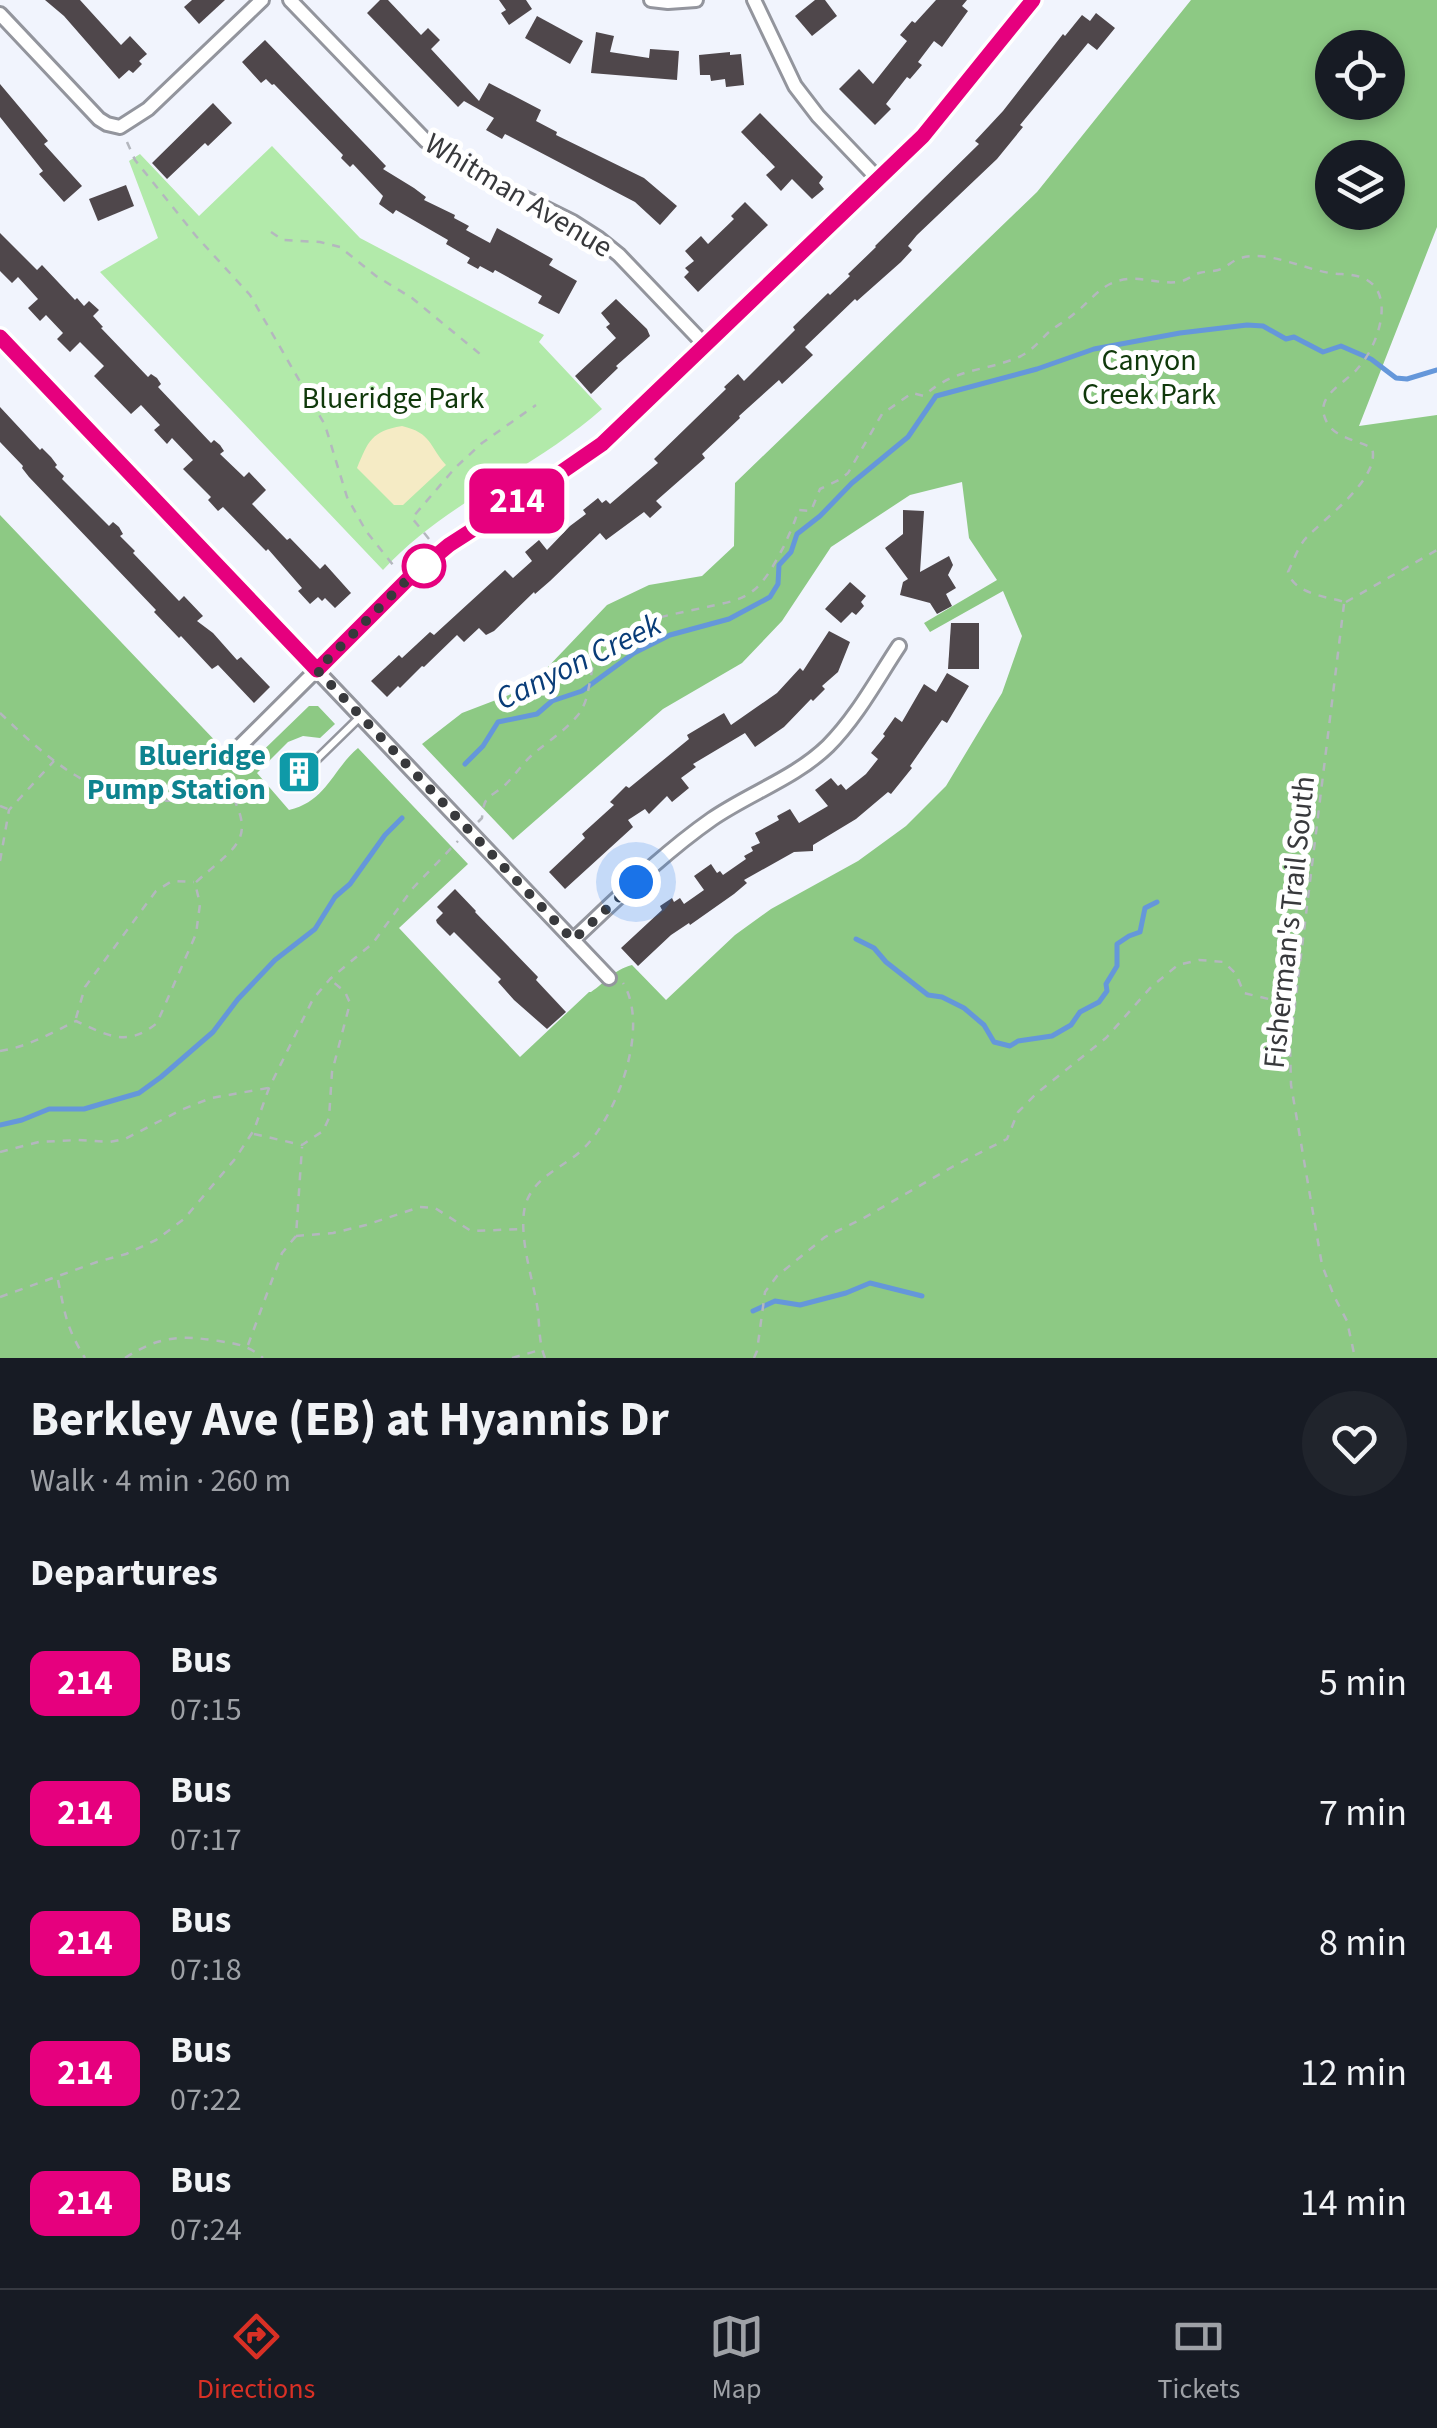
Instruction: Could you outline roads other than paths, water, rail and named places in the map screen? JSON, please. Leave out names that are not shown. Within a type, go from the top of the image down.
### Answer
[{"type":"street","points":[[0,14],[100,119],[120,126],[148,109],[262,0]]},
{"type":"street","name":"Whitman Avenue","points":[[290,0],[426,141],[598,238],[706,346]]},
{"type":"street","points":[[651,0],[696,0]]},
{"type":"street","points":[[754,0],[795,86],[879,180]]},
{"type":"street","points":[[238,748],[407,580],[449,545],[602,444],[923,136],[1033,0]]},
{"type":"street","points":[[0,337],[573,940],[614,978]]},
{"type":"street","points":[[573,940],[689,835],[805,765],[829,745],[850,721],[899,646]]},
{"type":"lane","points":[[316,759],[361,716]]},
{"type":"waterway","name":"Canyon Creek","points":[[465,764],[483,746],[498,722],[537,714],[552,701],[582,691],[634,653],[670,635],[729,619],[770,597],[778,584],[779,565],[791,552],[797,534],[908,437],[936,396],[1094,349],[1247,325],[1263,326],[1286,339],[1294,337],[1323,352],[1341,346],[1371,359],[1396,378],[1407,379],[1437,370]]},
{"type":"waterway","name":"Canyon Creek","points":[[0,1125],[49,1109],[84,1109],[139,1093],[161,1077],[213,1032],[275,960],[315,929],[335,897],[350,884],[402,818]]},
{"type":"waterway","points":[[856,939],[874,948],[928,995],[964,1008],[984,1025],[994,1042],[1010,1046],[1018,1041],[1052,1036],[1071,1025],[1080,1012],[1099,1002],[1117,966],[1117,944],[1140,932],[1145,908],[1157,902]]},
{"type":"waterway","points":[[753,1311],[775,1301],[800,1305],[870,1283],[922,1296]]},
{"type":"place","name":"Blueridge Pump Station","points":[[299,772]]},
{"type":"park label","name":"Canyon Creek Park","points":[[1149,377]]},
{"type":"park label","name":"Blueridge Park","points":[[393,398]]}]
